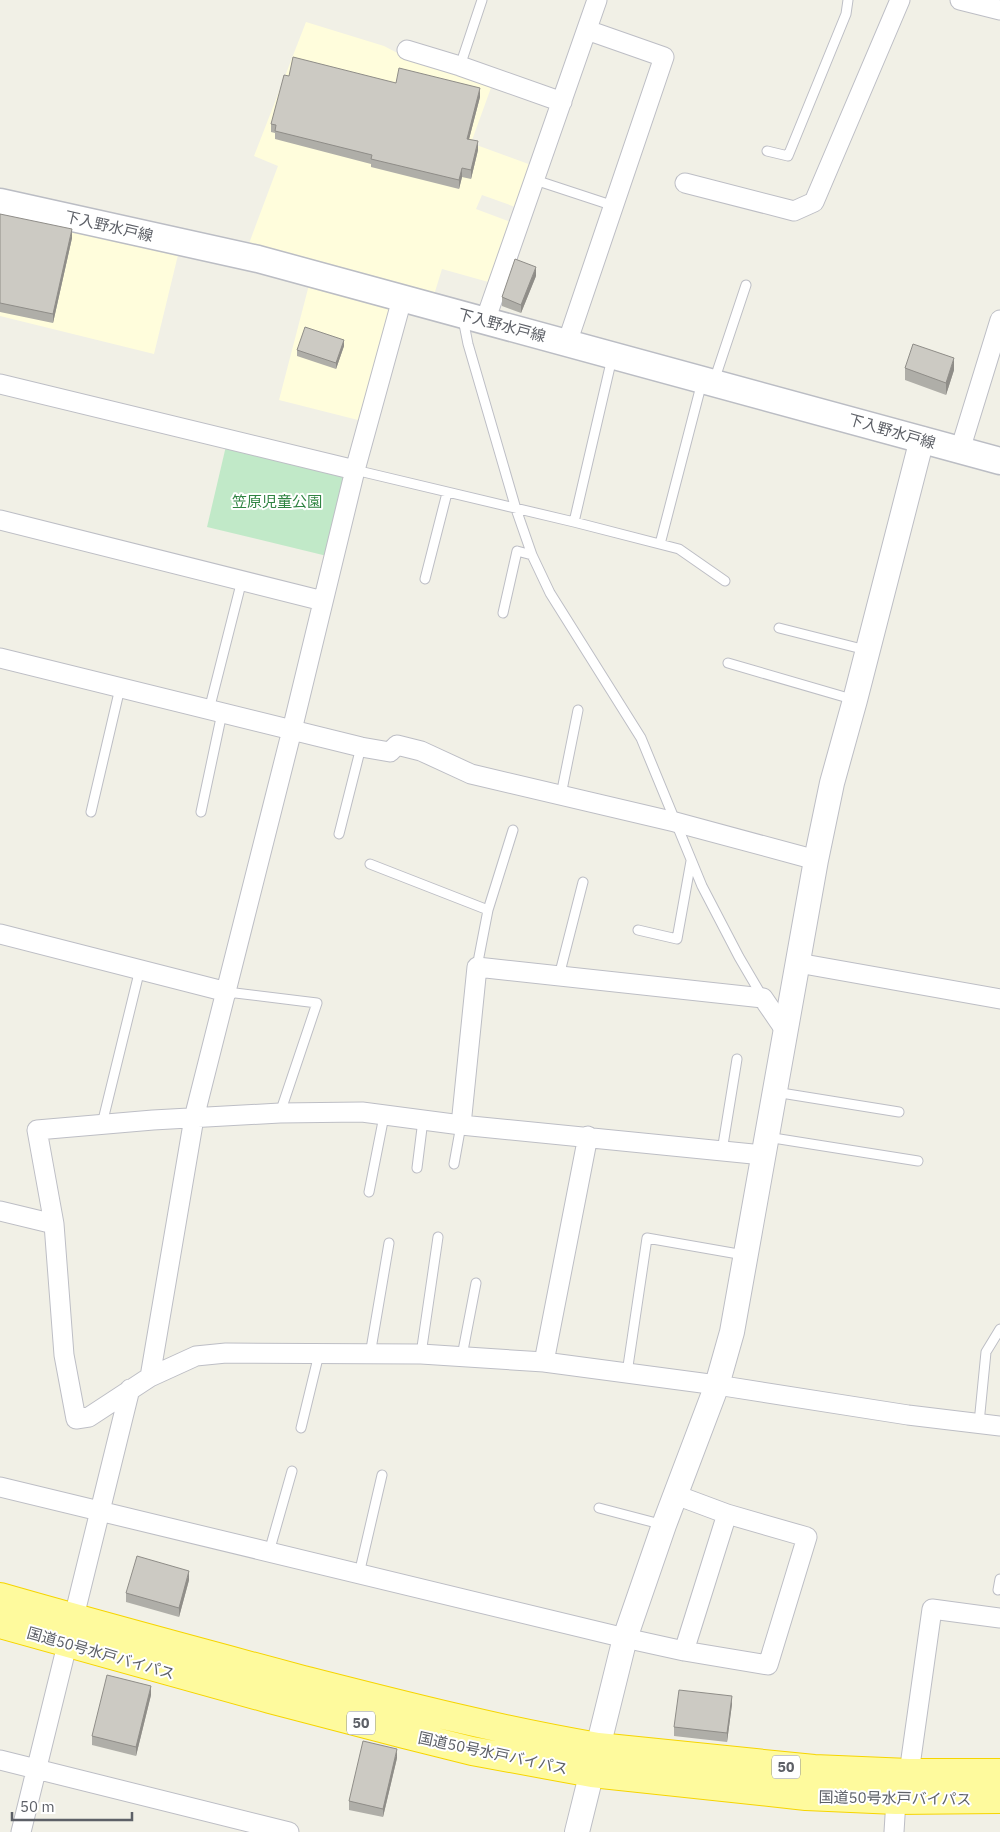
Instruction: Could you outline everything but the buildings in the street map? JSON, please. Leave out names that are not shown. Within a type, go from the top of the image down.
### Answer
[{"type":"highway","name":"国道50号水戸バイパス","points":[[0,1597],[71,1630],[270,1699],[472,1750],[592,1773],[806,1796],[896,1800],[1000,1799]]},
{"type":"highway","name":"国道50号水戸バイパス","points":[[0,1624],[71,1630],[479,1724],[598,1747],[763,1765],[909,1773],[1000,1773]]},
{"type":"main road","name":"下入野水戸線","points":[[0,202],[258,259],[1000,461]]},
{"type":"street","points":[[474,318],[535,180],[597,0]]},
{"type":"street","points":[[685,183],[794,211],[814,202],[900,0]]},
{"type":"street","points":[[960,0],[1000,10]]},
{"type":"street","points":[[567,343],[664,57],[588,30]]},
{"type":"street","points":[[407,50],[460,66],[562,102]]},
{"type":"street","points":[[150,1377],[194,1118],[227,992],[355,470],[402,299]]},
{"type":"street","points":[[960,450],[1000,320]]},
{"type":"street","points":[[0,384],[355,470]]},
{"type":"street","points":[[577,1832],[625,1638],[664,1525],[717,1385],[732,1332],[785,1030],[832,783],[922,439]]},
{"type":"street","points":[[0,520],[323,601]]},
{"type":"street","points":[[0,658],[361,747],[390,752],[397,745],[421,751],[471,774],[675,822],[816,860]]},
{"type":"street","points":[[0,934],[227,992]]},
{"type":"street","points":[[798,963],[1000,999]]},
{"type":"street","points":[[461,1125],[477,967],[763,998],[785,1030]]},
{"type":"street","points":[[765,1146],[722,1151],[588,1136],[461,1125],[362,1112],[194,1118],[37,1130],[54,1224],[64,1355],[76,1419],[89,1417],[150,1377],[196,1356],[226,1353],[421,1354],[544,1362],[717,1385],[908,1415],[1000,1426]]},
{"type":"street","points":[[544,1362],[588,1136]]},
{"type":"street","points":[[0,1211],[54,1224]]},
{"type":"street","points":[[21,1832],[130,1389]]},
{"type":"street","points":[[0,1487],[625,1638],[684,1651],[768,1665],[808,1537],[727,1514],[676,1496]]},
{"type":"street","points":[[684,1651],[727,1514]]},
{"type":"street","points":[[909,1773],[932,1610],[1000,1618]]},
{"type":"street","points":[[0,1760],[290,1832]]},
{"type":"street","points":[[894,1832],[896,1800]]},
{"type":"lane","points":[[460,66],[482,0]]},
{"type":"lane","points":[[767,151],[788,156],[846,14],[848,0]]},
{"type":"lane","points":[[535,180],[614,206]]},
{"type":"lane","points":[[660,544],[708,381],[746,284]]},
{"type":"lane","points":[[474,318],[468,344],[516,509],[532,555],[550,593],[641,738],[702,886],[763,998]]},
{"type":"lane","points":[[574,522],[613,355]]},
{"type":"lane","points":[[355,470],[680,549],[724,581]]},
{"type":"lane","points":[[425,579],[447,493]]},
{"type":"lane","points":[[503,613],[517,552],[532,555]]},
{"type":"lane","points":[[201,812],[216,711],[242,580]]},
{"type":"lane","points":[[779,628],[868,650]]},
{"type":"lane","points":[[728,663],[855,700]]},
{"type":"lane","points":[[91,812],[120,688]]},
{"type":"lane","points":[[561,795],[578,710]]},
{"type":"lane","points":[[338,834],[361,747]]},
{"type":"lane","points":[[477,967],[488,910],[514,830]]},
{"type":"lane","points":[[638,930],[677,939],[692,861]]},
{"type":"lane","points":[[370,864],[488,910]]},
{"type":"lane","points":[[559,976],[582,882]]},
{"type":"lane","points":[[102,1124],[140,969]]},
{"type":"lane","points":[[227,992],[317,1004],[280,1114]]},
{"type":"lane","points":[[722,1151],[736,1059]]},
{"type":"lane","points":[[775,1092],[899,1112]]},
{"type":"lane","points":[[369,1192],[384,1116]]},
{"type":"lane","points":[[417,1168],[423,1119]]},
{"type":"lane","points":[[454,1164],[461,1125]]},
{"type":"lane","points":[[765,1146],[918,1161]]},
{"type":"lane","points":[[421,1354],[438,1237]]},
{"type":"lane","points":[[627,1374],[647,1238],[746,1256]]},
{"type":"lane","points":[[370,1355],[389,1243]]},
{"type":"lane","points":[[462,1356],[476,1283]]},
{"type":"lane","points":[[979,1423],[986,1352],[1000,1329]]},
{"type":"lane","points":[[301,1428],[319,1354]]},
{"type":"lane","points":[[269,1552],[292,1471]]},
{"type":"lane","points":[[359,1574],[382,1475]]},
{"type":"lane","points":[[599,1508],[664,1525]]},
{"type":"lane","points":[[998,1590],[1000,1579]]},
{"type":"shaded area","points":[[306,22],[384,46],[407,58],[492,85],[471,143],[534,166],[518,208],[482,195],[476,209],[513,223],[492,283],[442,269],[434,295],[248,246],[278,166],[254,156]]},
{"type":"shaded area","points":[[0,216],[178,255],[154,354],[0,316]]},
{"type":"shaded area","points":[[310,281],[393,303],[362,421],[279,400]]},
{"type":"green space","name":"笠原児童公園","points":[[226,446],[347,474],[327,556],[207,527]]}]
